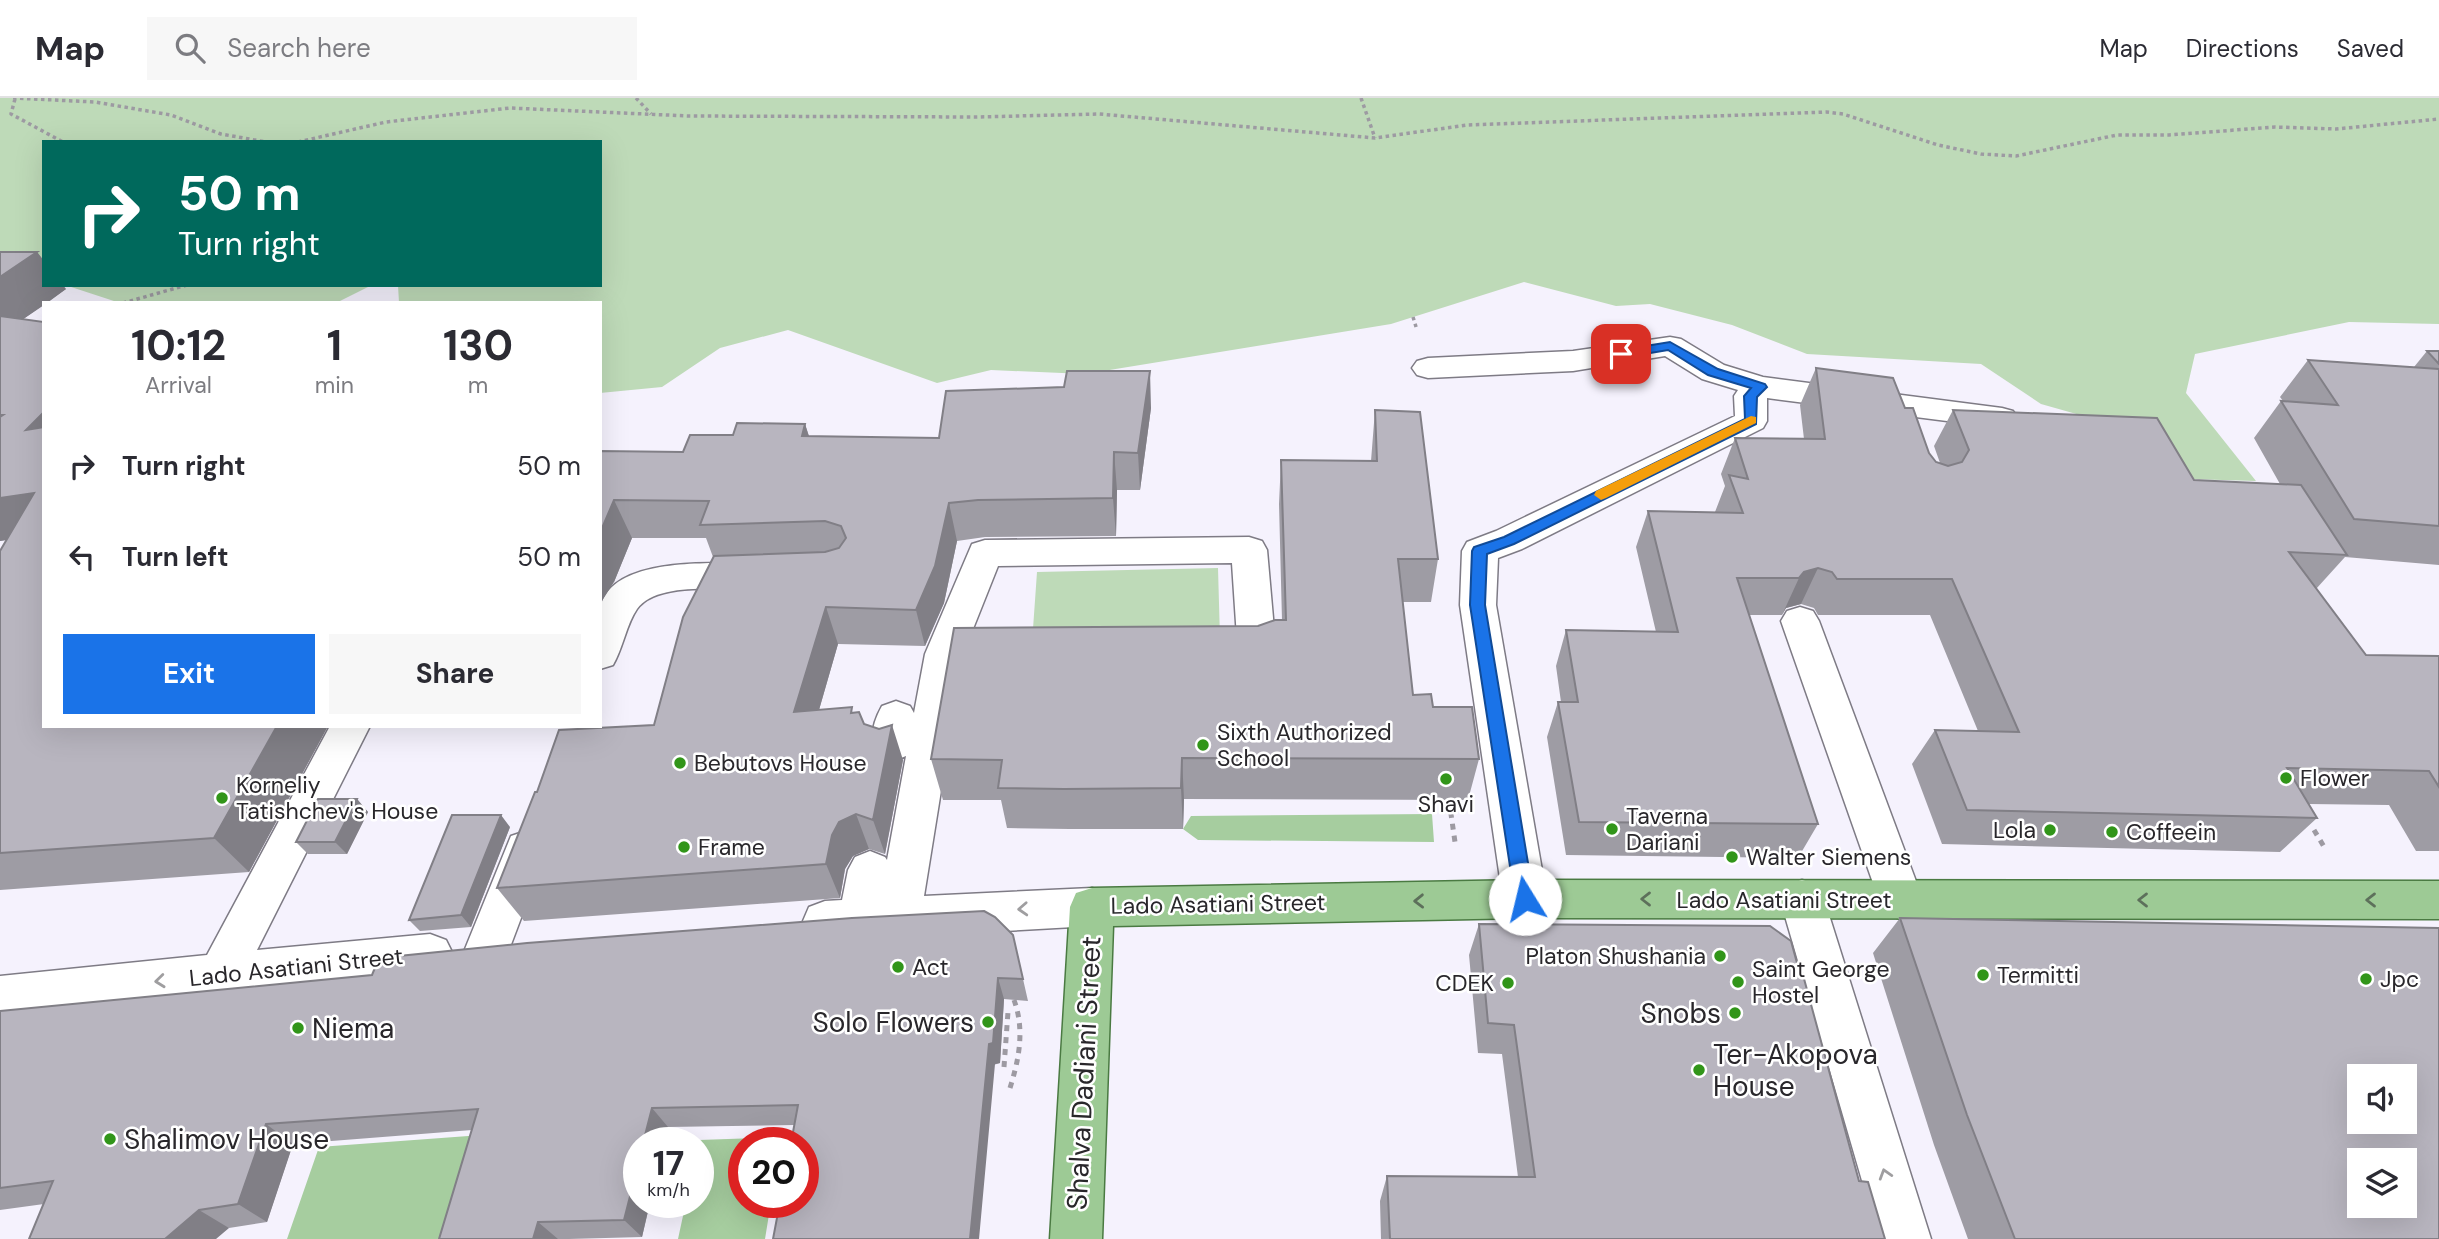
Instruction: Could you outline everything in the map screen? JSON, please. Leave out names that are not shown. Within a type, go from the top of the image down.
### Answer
[{"type":"main road","name":"Lado Asatiani Street","points":[[1092,907],[1525,899],[2439,900]]},
{"type":"main road","name":"Shalva Dadiani Street","points":[[1076,1239],[1092,907]]},
{"type":"street","points":[[1428,368],[1573,361],[1670,346],[1713,372],[1760,387],[2033,422]]},
{"type":"street","points":[[1525,899],[1478,605],[1479,551],[1509,540],[1751,421],[1751,396],[1760,387]]},
{"type":"street","points":[[1899,405],[1912,440]]},
{"type":"street","points":[[880,917],[944,654],[985,553],[1249,550],[1257,652],[1189,652]]},
{"type":"street","points":[[602,650],[629,592],[657,580],[782,576]]},
{"type":"street","points":[[1800,621],[1901,900]]},
{"type":"street","points":[[944,654],[985,654]]},
{"type":"street","points":[[221,975],[349,728]]},
{"type":"street","points":[[488,948],[539,814]]},
{"type":"street","points":[[870,870],[880,917]]},
{"type":"street","points":[[1802,900],[1905,1239]]},
{"type":"street","name":"Lado Asatiani Street","points":[[792,923],[1092,907]]},
{"type":"street","name":"Lado Asatiani Street","points":[[0,997],[534,944]]},
{"type":"path","points":[[635,98],[651,115]]},
{"type":"path","points":[[1361,98],[1374,138]]},
{"type":"path","points":[[59,140],[11,114],[14,99],[107,104],[171,115],[221,134],[255,140]]},
{"type":"path","points":[[307,140],[386,122],[510,108],[651,115],[977,117],[1099,114],[1374,138],[1467,125],[1826,112],[1843,114],[1938,145],[1980,154],[2017,156],[2118,135],[2169,135],[2275,127],[2336,129],[2439,119]]},
{"type":"path","points":[[130,301],[180,287]]},
{"type":"path","points":[[1449,800],[1455,842]]},
{"type":"path","points":[[1010,1088],[1018,1065],[1021,1014],[1014,1000]]},
{"type":"path","points":[[1004,1067],[1008,1012]]},
{"type":"green space","points":[[0,98],[2439,98],[2439,324],[2349,322],[2195,354],[2186,393],[2256,481],[2189,479],[2133,430],[2041,404],[1981,364],[1807,354],[1732,325],[1650,304],[1616,306],[1524,282],[1391,324],[1085,374],[991,370],[937,383],[788,330],[720,348],[662,387],[602,393],[602,301],[399,301],[398,287],[602,287],[602,140],[42,140],[42,278],[0,268]]},
{"type":"green space","points":[[71,287],[368,287],[340,301],[114,301]]},
{"type":"green space","points":[[1218,568],[1220,639],[1032,643],[1037,572]]},
{"type":"green space","points":[[1432,814],[1434,842],[1198,840],[1183,829],[1191,816]]},
{"type":"green space","points":[[482,1135],[453,1239],[287,1239],[319,1147]]},
{"type":"green space","points":[[714,1139],[728,1139],[728,1218],[768,1218],[765,1239],[678,1239],[683,1218],[714,1218]]},
{"type":"building","points":[[0,252],[37,252],[0,277]]},
{"type":"building","points":[[0,316],[42,322],[42,414],[26,430],[42,427],[42,728],[276,728],[214,838],[0,853],[0,551],[34,493],[0,498],[0,417],[3,415],[0,415]]},
{"type":"building","points":[[2427,351],[2439,351],[2439,364]]},
{"type":"building","points":[[2308,360],[2439,369],[2439,526],[2354,519],[2281,401],[2338,405]]},
{"type":"building","points":[[1816,368],[1893,378],[1905,408],[1913,408],[1929,453],[1936,462],[1948,466],[1962,462],[1969,450],[1953,410],[2157,418],[2194,480],[2301,485],[2347,555],[2289,552],[2366,655],[2439,656],[2439,787],[2429,771],[2287,768],[2317,818],[1967,810],[1935,730],[2019,732],[1952,579],[1837,579],[1832,572],[1818,568],[1804,572],[1799,578],[1737,578],[1818,824],[1579,822],[1558,702],[1578,702],[1566,630],[1678,632],[1648,511],[1743,513],[1729,475],[1748,479],[1735,438],[1825,439]]},
{"type":"building","points":[[1067,371],[1150,371],[1138,453],[1114,452],[1113,498],[978,500],[949,503],[935,566],[916,610],[826,607],[794,712],[852,707],[851,713],[859,712],[864,724],[879,729],[892,725],[873,820],[856,814],[839,822],[832,835],[826,864],[497,888],[537,792],[559,730],[654,725],[683,617],[714,556],[825,552],[839,548],[846,538],[841,526],[825,521],[700,525],[709,501],[614,500],[602,528],[602,451],[683,452],[690,435],[733,435],[737,423],[805,424],[802,436],[939,438],[946,391],[1064,387]]},
{"type":"building","points":[[1375,410],[1420,412],[1438,559],[1398,559],[1413,695],[1431,694],[1433,707],[1472,707],[1479,759],[1182,758],[1181,788],[1064,789],[998,788],[1002,760],[931,759],[954,628],[1258,626],[1275,620],[1286,620],[1281,460],[1377,461]]},
{"type":"building","points":[[318,799],[357,799],[335,842],[296,842]]},
{"type":"building","points":[[452,815],[501,815],[461,915],[409,920]]},
{"type":"building","points":[[984,911],[995,917],[1013,935],[1023,979],[998,978],[970,1239],[773,1239],[777,1218],[819,1218],[819,1127],[794,1127],[798,1105],[652,1108],[647,1127],[623,1127],[624,1220],[538,1222],[533,1239],[439,1239],[478,1109],[266,1124],[238,1204],[199,1210],[165,1239],[29,1239],[53,1181],[0,1188],[0,1011],[372,975],[379,958],[527,943],[852,918]]},
{"type":"building","points":[[1900,918],[2439,928],[2439,1239],[2015,1239],[1967,1115]]},
{"type":"building","points":[[1479,924],[1770,926],[1791,941],[1797,963],[1800,964],[1859,1181],[1868,1182],[1885,1239],[1390,1239],[1387,1176],[1535,1177],[1514,1025],[1488,1023]]},
{"type":"slow traffic","points":[[1601,495],[1751,420]]},
{"type":"place","name":"Sixth Authorized School","points":[[1203,745]]},
{"type":"place","name":"Bebutovs House","points":[[680,763]]},
{"type":"place","name":"Flower","points":[[2286,778]]},
{"type":"place","name":"Shavi","points":[[1446,779]]},
{"type":"place","name":"Korneliy Tatishchev's House","points":[[222,798]]},
{"type":"place","name":"Taverna Dariani","points":[[1612,829]]},
{"type":"place","name":"Lola","points":[[2050,830]]},
{"type":"place","name":"Coffeein","points":[[2112,832]]},
{"type":"place","name":"Frame","points":[[684,847]]},
{"type":"place","name":"Walter Siemens","points":[[1732,857]]},
{"type":"place","name":"Platon Shushania","points":[[1720,956]]},
{"type":"place","name":"Act","points":[[898,967]]},
{"type":"place","name":"Termitti","points":[[1983,975]]},
{"type":"place","name":"Jpc","points":[[2366,979]]},
{"type":"place","name":"Saint George Hostel","points":[[1738,982]]},
{"type":"place","name":"CDEK","points":[[1508,983]]},
{"type":"place","name":"Snobs","points":[[1735,1013]]},
{"type":"place","name":"Solo Flowers","points":[[988,1022]]},
{"type":"place","name":"Niema","points":[[298,1028]]},
{"type":"place","name":"Ter-Akopova House","points":[[1699,1070]]},
{"type":"place","name":"Shalimov House","points":[[110,1139]]},
{"type":"route","points":[[1525,899],[1478,605],[1479,551],[1509,540],[1751,421],[1751,396],[1760,387],[1713,372],[1670,346],[1621,354]]}]
